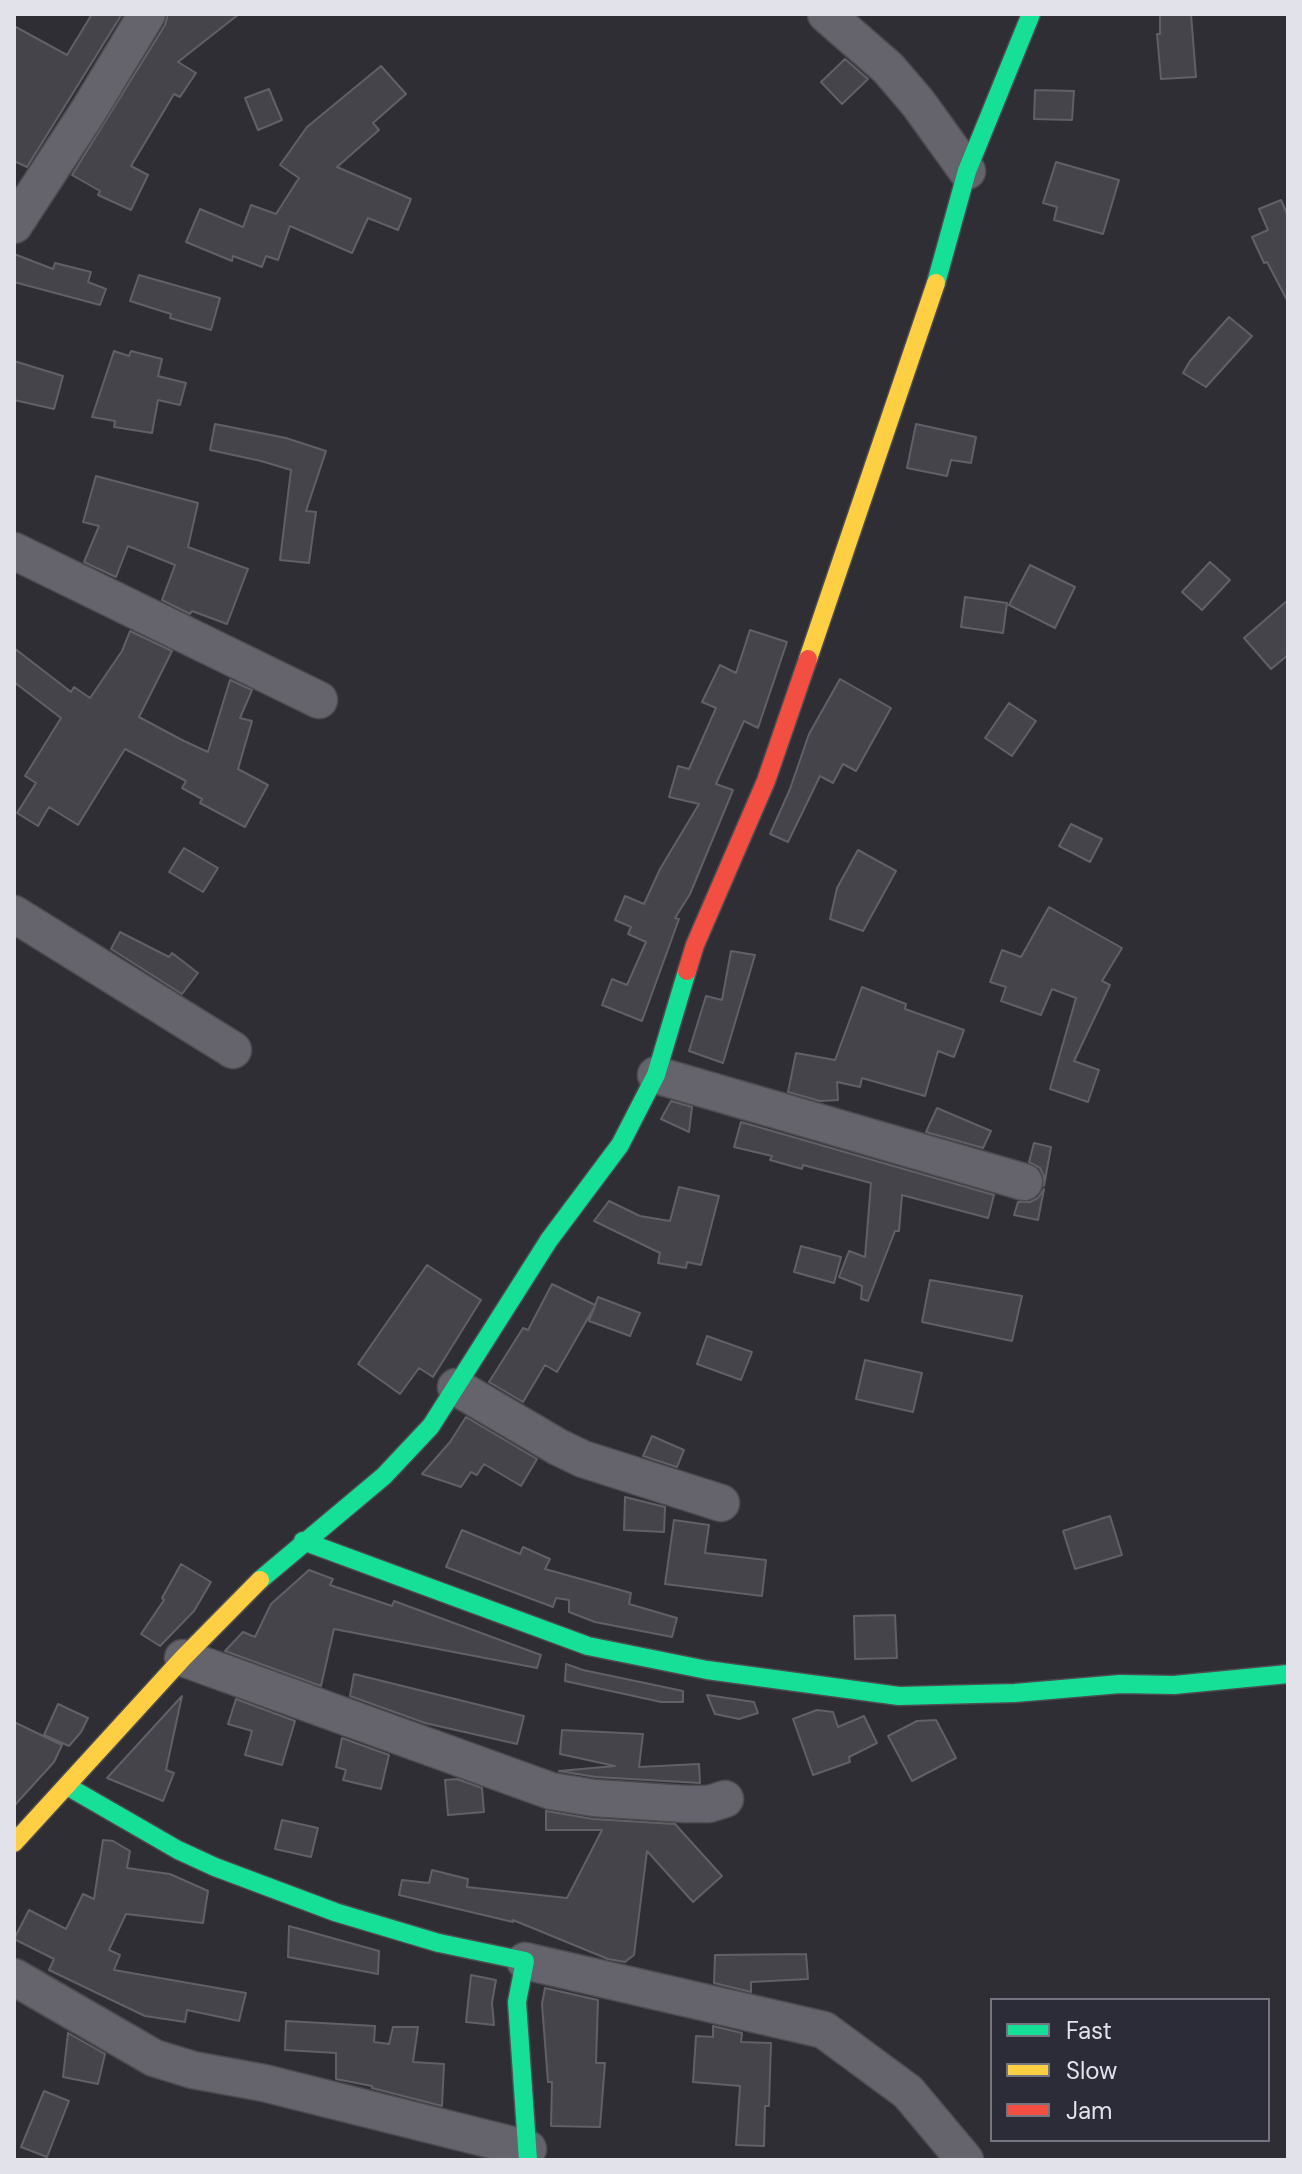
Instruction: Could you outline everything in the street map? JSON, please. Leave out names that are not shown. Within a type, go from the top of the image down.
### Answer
[{"type":"street","points":[[14,225],[147,14]]},
{"type":"street","points":[[826,14],[888,68],[918,103],[967,171]]},
{"type":"street","points":[[14,1843],[183,1658],[271,1568],[409,1452],[431,1426],[549,1240],[620,1145],[656,1075],[695,945],[776,752],[940,272],[967,171],[1031,14]]},
{"type":"street","points":[[14,551],[319,700]]},
{"type":"street","points":[[14,914],[233,1050]]},
{"type":"street","points":[[656,1075],[1024,1182]]},
{"type":"street","points":[[456,1387],[558,1447],[614,1469],[721,1503]]},
{"type":"street","points":[[303,1541],[588,1646],[707,1670],[899,1696],[1015,1693],[1120,1684],[1174,1685],[1288,1674]]},
{"type":"street","points":[[183,1658],[551,1791],[594,1798],[685,1804],[709,1804],[725,1799]]},
{"type":"street","points":[[67,1786],[178,1850],[335,1912],[439,1943],[824,2030],[908,2092],[965,2160]]},
{"type":"street","points":[[14,1977],[154,2058],[193,2070],[252,2080],[528,2155],[517,2002],[525,1961]]},
{"type":"building","points":[[92,14],[122,14],[27,167],[14,161],[14,26],[67,55]]},
{"type":"building","points":[[168,14],[239,14],[178,62],[196,73],[180,97],[174,94],[131,166],[148,175],[131,210],[98,195],[100,191],[72,175],[165,25]]},
{"type":"building","points":[[1160,14],[1191,14],[1196,77],[1161,79],[1157,34],[1160,34]]},
{"type":"building","points":[[845,59],[868,79],[842,104],[821,82]]},
{"type":"building","points":[[381,66],[406,94],[373,123],[379,130],[337,167],[411,199],[398,230],[368,218],[352,253],[290,226],[278,260],[266,256],[262,267],[233,256],[232,261],[186,242],[200,209],[243,227],[251,205],[276,214],[299,178],[280,165],[307,127]]},
{"type":"building","points":[[269,89],[282,120],[258,130],[245,98]]},
{"type":"building","points":[[1035,90],[1074,91],[1072,120],[1034,119]]},
{"type":"building","points":[[1056,162],[1119,180],[1103,234],[1054,220],[1057,207],[1043,203]]},
{"type":"building","points":[[1281,200],[1288,216],[1288,302],[1252,237],[1268,230],[1259,209]]},
{"type":"building","points":[[14,254],[53,269],[55,263],[91,272],[88,282],[106,289],[100,305],[14,282]]},
{"type":"building","points":[[139,275],[220,298],[211,330],[170,318],[171,314],[130,301]]},
{"type":"building","points":[[1229,317],[1252,336],[1206,387],[1183,373]]},
{"type":"building","points":[[114,351],[129,356],[131,351],[162,359],[158,376],[186,383],[180,405],[158,400],[152,433],[114,427],[115,421],[92,417]]},
{"type":"building","points":[[14,361],[63,376],[54,409],[14,400]]},
{"type":"building","points":[[215,424],[286,438],[326,451],[306,511],[316,512],[309,563],[280,560],[291,470],[210,450]]},
{"type":"building","points":[[916,424],[976,437],[971,463],[951,460],[947,476],[907,468]]},
{"type":"building","points":[[96,476],[198,503],[188,547],[248,569],[227,624],[192,611],[190,614],[162,600],[175,565],[128,546],[116,577],[84,562],[99,526],[83,522]]},
{"type":"building","points":[[1210,562],[1230,580],[1202,610],[1182,592]]},
{"type":"building","points":[[1030,565],[1075,587],[1055,628],[1009,605]]},
{"type":"building","points":[[965,597],[1007,603],[1003,633],[961,627]]},
{"type":"building","points":[[1288,600],[1288,655],[1271,669],[1244,638]]},
{"type":"building","points":[[750,630],[787,642],[758,728],[744,721],[716,784],[733,790],[690,894],[675,918],[679,919],[642,1021],[602,1005],[612,979],[627,985],[646,942],[628,934],[631,927],[615,920],[625,896],[644,904],[660,869],[699,804],[669,797],[678,766],[689,769],[716,708],[702,702],[720,665],[736,673]]},
{"type":"building","points":[[130,631],[172,651],[139,717],[182,740],[208,752],[230,680],[252,690],[240,718],[252,721],[238,769],[268,785],[245,827],[200,803],[202,799],[182,788],[186,781],[125,749],[78,825],[49,807],[38,826],[17,813],[36,783],[25,776],[61,718],[14,682],[14,648],[71,692],[74,687],[90,698],[122,651]]},
{"type":"building","points":[[840,679],[891,708],[856,771],[843,764],[833,783],[820,776],[788,842],[770,834],[809,734]]},
{"type":"building","points":[[1009,703],[1036,721],[1012,756],[985,738]]},
{"type":"building","points":[[1071,824],[1102,839],[1090,862],[1059,846]]},
{"type":"building","points":[[184,848],[218,868],[203,892],[169,872]]},
{"type":"building","points":[[858,850],[896,871],[863,931],[830,919],[837,888]]},
{"type":"building","points":[[1049,907],[1122,948],[1102,981],[1110,985],[1074,1061],[1099,1070],[1088,1102],[1050,1089],[1076,998],[1052,989],[1041,1015],[1001,1001],[1006,987],[990,982],[1002,950],[1021,957]]},
{"type":"building","points":[[120,932],[169,957],[172,953],[198,973],[182,994],[111,949]]},
{"type":"building","points":[[731,951],[755,955],[723,1063],[689,1051],[706,996],[722,1000]]},
{"type":"building","points":[[862,987],[906,1004],[905,1009],[964,1030],[954,1057],[938,1051],[925,1096],[862,1078],[860,1087],[837,1082],[838,1100],[820,1101],[788,1092],[796,1053],[835,1060]]},
{"type":"building","points":[[671,1101],[692,1107],[689,1132],[661,1119]]},
{"type":"building","points":[[937,1108],[991,1131],[983,1148],[926,1132]]},
{"type":"building","points":[[741,1122],[994,1195],[988,1218],[902,1195],[899,1231],[895,1231],[868,1301],[861,1299],[862,1286],[839,1277],[849,1251],[865,1257],[871,1183],[803,1165],[802,1169],[770,1160],[772,1156],[734,1147]]},
{"type":"building","points":[[1034,1143],[1051,1147],[1044,1186],[1040,1168],[1029,1162]]},
{"type":"building","points":[[679,1187],[719,1196],[701,1265],[687,1262],[686,1268],[658,1263],[660,1253],[594,1221],[609,1201],[640,1216],[670,1221]]},
{"type":"building","points":[[1044,1189],[1038,1220],[1014,1215],[1018,1202],[1038,1198]]},
{"type":"building","points":[[801,1246],[841,1257],[834,1283],[794,1272]]},
{"type":"building","points":[[427,1265],[481,1300],[433,1377],[419,1368],[400,1394],[358,1364]]},
{"type":"building","points":[[930,1280],[1022,1296],[1012,1341],[922,1322]]},
{"type":"building","points":[[552,1284],[595,1305],[598,1297],[640,1313],[630,1336],[589,1321],[595,1306],[557,1372],[545,1365],[523,1402],[489,1382],[523,1328],[528,1330]]},
{"type":"building","points":[[707,1336],[752,1352],[741,1380],[697,1364]]},
{"type":"building","points":[[865,1360],[922,1373],[913,1412],[856,1399]]},
{"type":"building","points":[[466,1417],[537,1459],[521,1486],[484,1464],[477,1475],[471,1472],[461,1487],[422,1474],[450,1442]]},
{"type":"building","points":[[652,1436],[684,1450],[677,1467],[643,1456]]},
{"type":"building","points":[[625,1497],[665,1507],[664,1532],[624,1530]]},
{"type":"building","points":[[1110,1516],[1122,1555],[1075,1569],[1063,1531]]},
{"type":"building","points":[[674,1520],[709,1525],[705,1553],[766,1560],[762,1596],[665,1584]]},
{"type":"building","points":[[462,1530],[520,1554],[523,1547],[550,1559],[545,1569],[631,1593],[629,1604],[677,1618],[672,1637],[595,1622],[569,1612],[569,1600],[556,1598],[553,1607],[446,1567]]},
{"type":"building","points":[[181,1564],[211,1582],[194,1611],[160,1646],[141,1634],[164,1600],[162,1598]]},
{"type":"building","points":[[309,1570],[333,1579],[330,1585],[392,1606],[394,1601],[541,1655],[537,1668],[334,1629],[321,1686],[225,1651],[243,1632],[255,1637],[271,1604]]},
{"type":"building","points":[[895,1615],[897,1658],[855,1659],[854,1616]]},
{"type":"building","points":[[566,1664],[683,1691],[683,1702],[661,1702],[565,1681]]},
{"type":"building","points":[[354,1674],[524,1716],[517,1744],[425,1723],[350,1696]]},
{"type":"building","points":[[707,1695],[754,1702],[758,1713],[739,1719],[715,1714]]},
{"type":"building","points":[[182,1696],[166,1770],[174,1773],[163,1801],[107,1778]]},
{"type":"building","points":[[236,1699],[295,1721],[282,1765],[245,1755],[252,1731],[228,1724]]},
{"type":"building","points":[[58,1704],[88,1718],[69,1746],[44,1735]]},
{"type":"building","points":[[817,1710],[833,1712],[838,1727],[864,1716],[877,1743],[849,1757],[850,1762],[813,1775],[793,1719]]},
{"type":"building","points":[[936,1720],[956,1758],[912,1781],[888,1736],[917,1721]]},
{"type":"building","points":[[14,1722],[62,1745],[54,1762],[14,1806]]},
{"type":"building","points":[[562,1730],[643,1734],[639,1767],[699,1764],[700,1783],[596,1777],[559,1771],[615,1766],[560,1754]]},
{"type":"building","points":[[342,1738],[389,1755],[381,1789],[343,1780],[346,1770],[336,1767]]},
{"type":"building","points":[[457,1779],[482,1788],[484,1812],[448,1815],[445,1780]]},
{"type":"building","points":[[546,1811],[593,1819],[675,1824],[722,1876],[693,1902],[647,1851],[634,1955],[625,1962],[608,1959],[513,1920],[399,1895],[402,1880],[429,1883],[432,1870],[468,1879],[467,1887],[567,1898],[602,1830],[546,1830]]},
{"type":"building","points":[[282,1820],[318,1828],[311,1857],[275,1849]]},
{"type":"building","points":[[103,1840],[113,1841],[130,1851],[127,1868],[170,1874],[208,1891],[203,1923],[126,1914],[109,1950],[120,1955],[114,1970],[246,1993],[239,2021],[187,2010],[185,2022],[145,2016],[49,1970],[54,1959],[14,1939],[29,1910],[66,1929],[83,1894],[94,1899]]},
{"type":"building","points":[[289,1926],[379,1951],[378,1974],[288,1957]]},
{"type":"building","points":[[806,1954],[808,1979],[751,1982],[751,1992],[714,1983],[715,1955]]},
{"type":"building","points":[[471,1975],[496,1980],[492,2003],[494,2025],[466,2022]]},
{"type":"building","points":[[545,1988],[598,2000],[596,2063],[605,2063],[600,2127],[551,2126],[552,2082],[548,2082],[542,2004]]},
{"type":"building","points":[[286,2021],[375,2026],[374,2042],[389,2044],[393,2027],[418,2027],[413,2062],[444,2064],[442,2106],[336,2079],[336,2053],[285,2050]]},
{"type":"building","points":[[713,2026],[742,2033],[741,2042],[771,2043],[764,2146],[736,2145],[740,2086],[693,2082],[696,2036],[713,2037]]},
{"type":"building","points":[[68,2033],[105,2054],[98,2084],[63,2077]]},
{"type":"building","points":[[44,2091],[69,2101],[47,2157],[21,2147]]},
{"type":"traffic: fast","points":[[936,283],[967,171],[1031,14]]},
{"type":"traffic: fast","points":[[260,1580],[384,1476],[431,1426],[549,1240],[620,1145],[656,1075],[687,971]]},
{"type":"traffic: fast","points":[[303,1541],[588,1646],[707,1670],[899,1696],[1015,1693],[1120,1684],[1174,1685],[1288,1674]]},
{"type":"traffic: fast","points":[[67,1786],[178,1850],[215,1867],[335,1912],[439,1943],[525,1961],[517,2002],[528,2160]]},
{"type":"traffic: slow","points":[[808,659],[936,283]]},
{"type":"traffic: slow","points":[[14,1843],[183,1658],[260,1580]]},
{"type":"traffic: jam","points":[[687,971],[695,945],[766,781],[808,659]]}]
